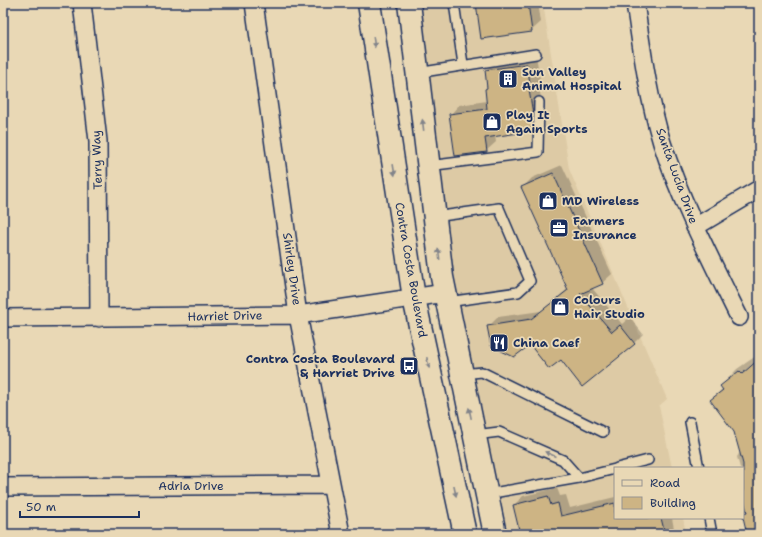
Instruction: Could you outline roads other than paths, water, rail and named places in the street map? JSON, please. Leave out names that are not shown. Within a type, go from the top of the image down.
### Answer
[{"type":"main road","name":"Contra Costa Boulevard","points":[[369,3],[414,298],[465,534]]},
{"type":"main road","points":[[409,3],[434,217],[446,298],[495,534]]},
{"type":"street","name":"Terry Way","points":[[82,3],[98,141],[99,318]]},
{"type":"street","name":"Shirley Drive","points":[[254,3],[298,315],[341,534]]},
{"type":"street","name":"Santa Lucia Drive","points":[[635,3],[649,93],[662,144],[695,226],[739,317]]},
{"type":"street","points":[[695,226],[759,189]]},
{"type":"street","name":"Harriet Drive","points":[[3,318],[298,315],[414,298],[446,298]]},
{"type":"street","name":"Adria Drive","points":[[3,487],[331,485]]},
{"type":"lane","points":[[454,3],[463,64]]},
{"type":"lane","points":[[416,73],[463,64],[536,54]]},
{"type":"lane","points":[[428,166],[538,152],[539,102]]},
{"type":"lane","points":[[434,217],[499,208],[530,281],[518,292],[446,298]]},
{"type":"lane","points":[[462,374],[482,372],[603,432]]},
{"type":"lane","points":[[690,422],[699,467]]},
{"type":"lane","points":[[475,435],[499,432],[563,460],[579,478]]},
{"type":"lane","points":[[620,467],[648,460]]},
{"type":"lane","points":[[487,494],[579,478],[614,469]]},
{"type":"lane","points":[[709,519],[712,534]]},
{"type":"place","name":"Sun Valley Animal Hospital","points":[[508,79]]},
{"type":"place","name":"Play It Again Sports","points":[[492,122]]},
{"type":"place","name":"MD Wireless","points":[[548,201]]},
{"type":"place","name":"Farmers Insurance","points":[[559,228]]},
{"type":"place","name":"Colours Hair Studio","points":[[560,307]]},
{"type":"place","name":"China Caef","points":[[499,343]]},
{"type":"place","name":"Contra Costa Boulevard & Harriet Drive","points":[[409,366]]}]
